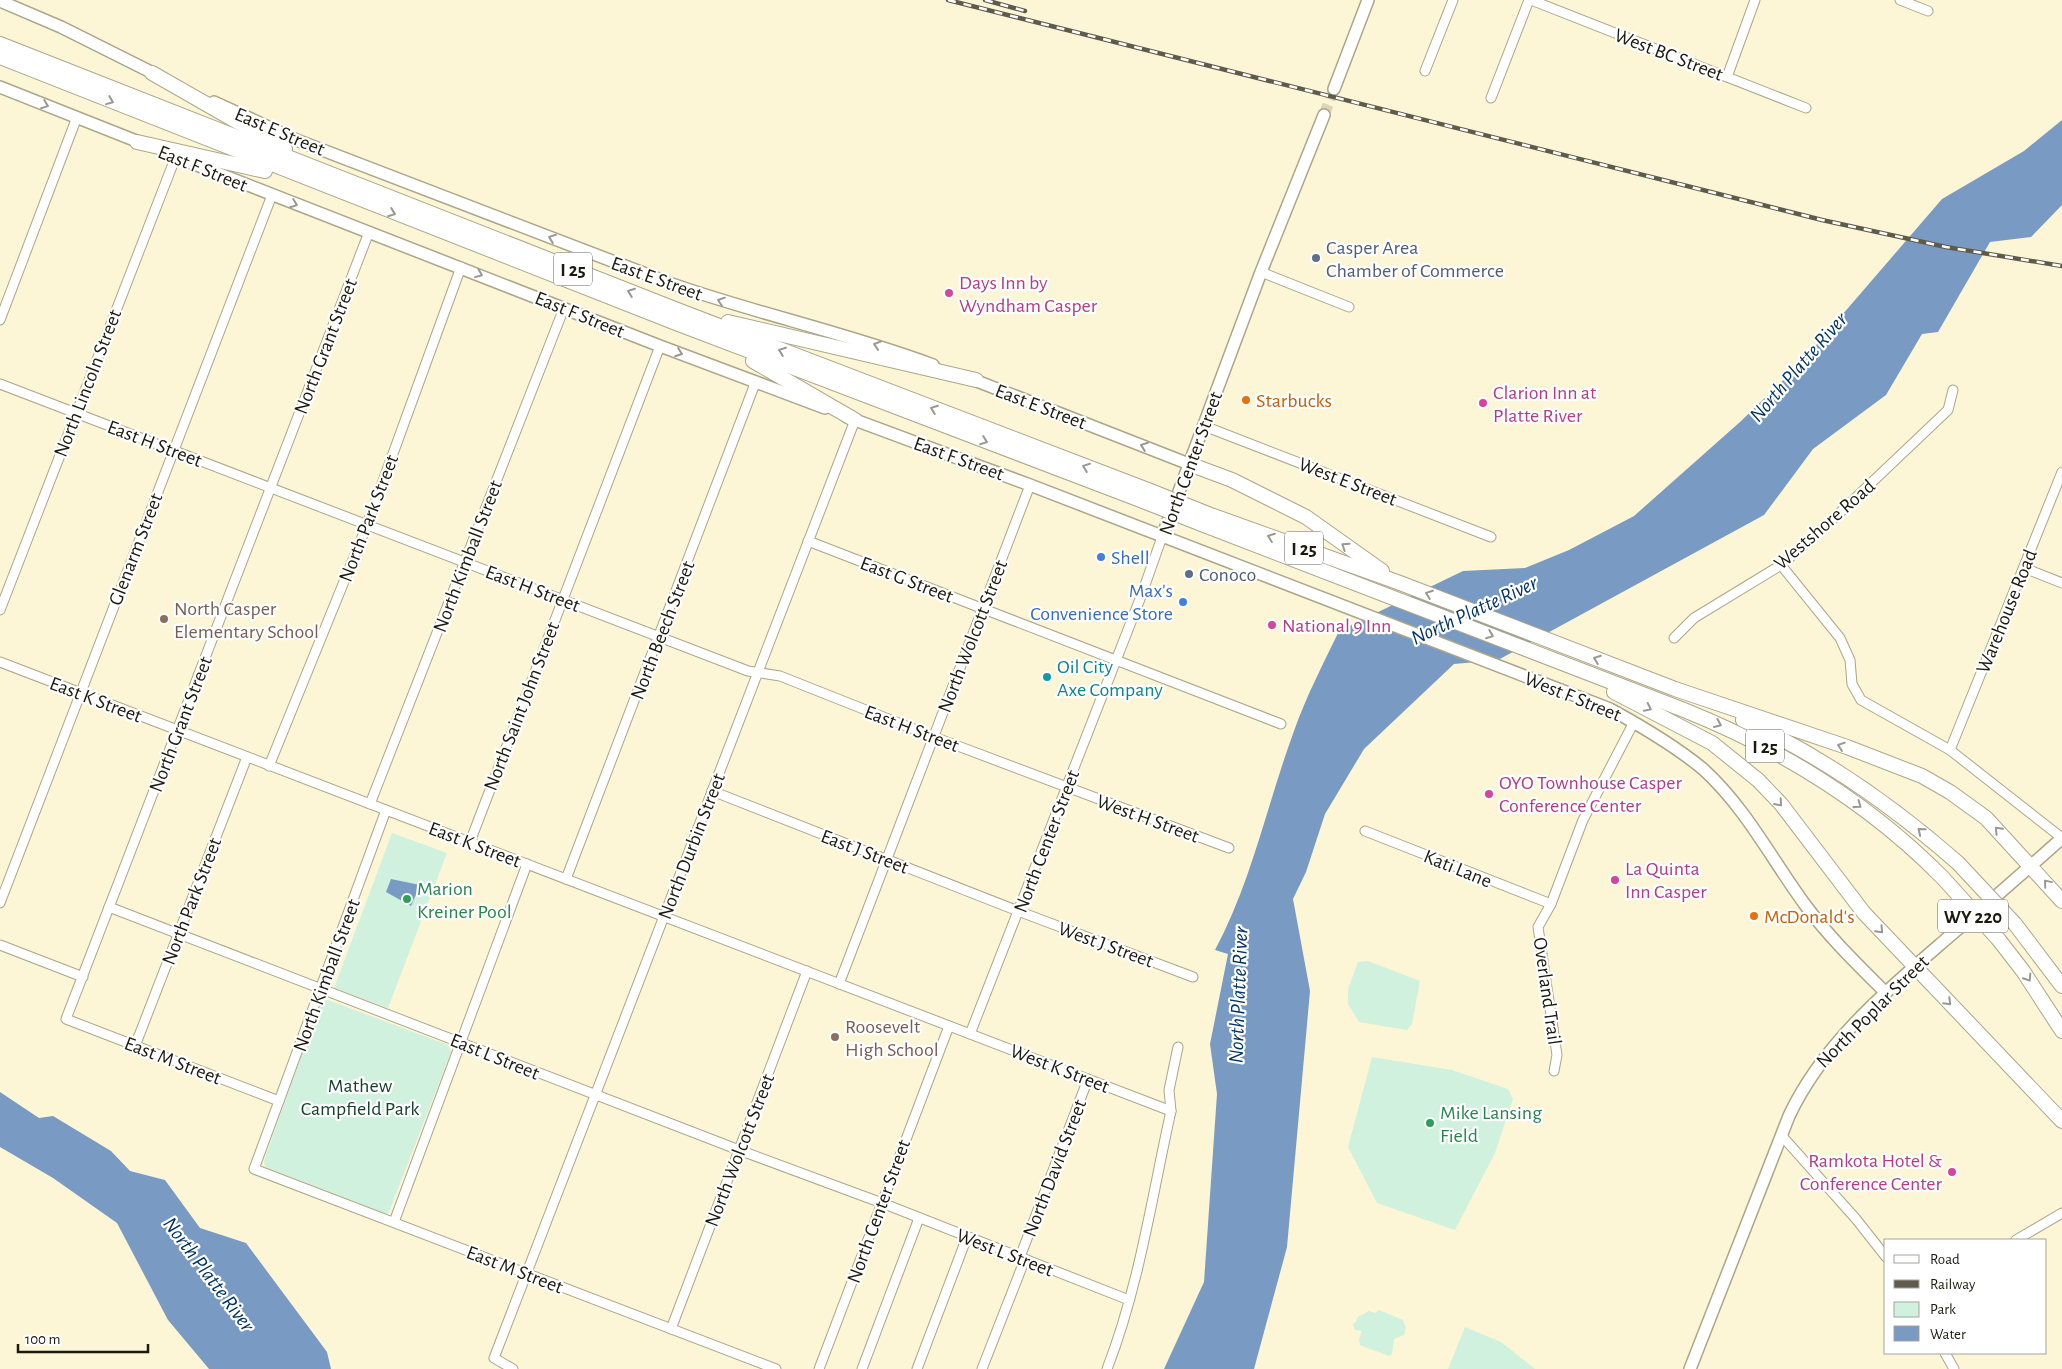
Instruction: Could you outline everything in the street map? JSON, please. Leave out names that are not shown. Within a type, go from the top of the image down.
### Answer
[{"type":"highway","name":"I 25","points":[[0,44],[369,197]]},
{"type":"highway","name":"I 25","points":[[0,58],[369,197],[1206,519],[1379,592],[1720,724],[1777,752],[1865,810],[1908,844],[1943,878],[1998,940],[2023,971],[2062,1031]]},
{"type":"highway","points":[[152,73],[369,197]]},
{"type":"highway","points":[[137,142],[239,164],[369,197]]},
{"type":"highway","points":[[678,317],[976,380]]},
{"type":"highway","points":[[678,317],[855,420]]},
{"type":"highway","points":[[1189,464],[1232,480],[1306,517],[1400,583]]},
{"type":"highway","name":"I 25","points":[[1206,519],[1400,583],[1675,689],[1752,724],[1838,771],[1896,811],[1958,863],[2015,924],[2062,986]]},
{"type":"highway","points":[[1558,662],[1688,729],[1742,765],[1781,804],[1864,913],[2050,1106],[2062,1121]]},
{"type":"highway","points":[[1675,689],[1922,776],[1950,792],[1986,818],[2032,865],[2062,901]]},
{"type":"main road","points":[[1334,89],[1368,0]]},
{"type":"main road","name":"East E Street","points":[[0,1],[61,27],[152,73],[298,140],[672,284],[728,304],[854,338],[976,380],[1189,464]]},
{"type":"main road","name":"East F Street","points":[[0,87],[660,346],[1030,484],[1162,537]]},
{"type":"main road","name":"North Center Street","points":[[1162,537],[1261,272],[1324,116]]},
{"type":"main road","name":"West F Street","points":[[1162,537],[1610,709],[1634,722],[1680,751],[1715,782],[1757,833],[1806,906],[1845,953],[1886,993]]},
{"type":"main road","name":"North Poplar Street","points":[[1690,1369],[1800,1090],[1817,1064],[1914,967],[2062,838]]},
{"type":"street","points":[[1425,71],[1453,0]]},
{"type":"street","points":[[1491,98],[1530,0]]},
{"type":"street","name":"West BC Street","points":[[1530,0],[1806,108]]},
{"type":"street","points":[[1727,77],[1755,0]]},
{"type":"street","points":[[1900,0],[1928,10]]},
{"type":"street","points":[[0,320],[77,117]]},
{"type":"street","name":"North Lincoln Street","points":[[0,610],[176,156]]},
{"type":"street","name":"Glenarm Street","points":[[0,903],[272,195]]},
{"type":"street","name":"North Grant Street","points":[[66,1019],[369,232]]},
{"type":"street","name":"North Park Street","points":[[269,766],[367,525],[461,267]]},
{"type":"street","points":[[1261,272],[1349,307]]},
{"type":"street","name":"North Kimball Street","points":[[370,804],[564,308]]},
{"type":"street","name":"North Saint John Street","points":[[470,842],[660,346]]},
{"type":"street","name":"North Beech Street","points":[[566,879],[660,637],[756,381]]},
{"type":"street","name":"East H Street","points":[[0,384],[748,671],[780,676],[1067,788]]},
{"type":"street","name":"Westshore Road","points":[[1674,638],[1694,618],[1780,565],[1948,410],[1953,390]]},
{"type":"street","name":"North Durbin Street","points":[[513,1369],[494,1358],[855,420]]},
{"type":"street","name":"West E Street","points":[[1204,426],[1491,538]]},
{"type":"street","name":"Warehouse Road","points":[[1950,750],[2062,472]]},
{"type":"street","name":"North Wolcott Street","points":[[839,984],[1030,484]]},
{"type":"street","name":"North Center Street","points":[[970,1034],[1117,659],[1162,537]]},
{"type":"street","name":"East G Street","points":[[808,541],[1281,724]]},
{"type":"street","points":[[1780,565],[1840,638],[1850,660],[1852,684],[1861,700],[1950,750],[2062,838]]},
{"type":"street","points":[[2024,568],[2062,582]]},
{"type":"street","name":"East K Street","points":[[0,662],[949,1026]]},
{"type":"street","name":"Overland Trail","points":[[1554,1071],[1557,1055],[1538,927],[1551,904],[1583,820],[1634,722]]},
{"type":"street","name":"North Park Street","points":[[135,1046],[247,757]]},
{"type":"street","name":"West H Street","points":[[1067,788],[1229,848]]},
{"type":"street","name":"East J Street","points":[[712,791],[1018,911]]},
{"type":"street","name":"North Kimball Street","points":[[254,1169],[386,810]]},
{"type":"street","name":"Kati Lane","points":[[1365,831],[1551,904]]},
{"type":"street","points":[[394,1222],[527,864]]},
{"type":"street","name":"East L Street","points":[[109,907],[595,1095],[882,1203]]},
{"type":"street","name":"West J Street","points":[[1018,911],[1193,976]]},
{"type":"street","points":[[0,945],[83,976]]},
{"type":"street","name":"North Wolcott Street","points":[[671,1329],[807,972]]},
{"type":"street","name":"East M Street","points":[[66,1019],[280,1101]]},
{"type":"street","name":"North Center Street","points":[[819,1369],[949,1026]]},
{"type":"street","name":"West K Street","points":[[949,1026],[1171,1110]]},
{"type":"street","points":[[1107,1369],[1119,1338],[1129,1300],[1171,1110],[1169,1090],[1178,1046]]},
{"type":"street","name":"North David Street","points":[[982,1369],[1088,1079]]},
{"type":"street","points":[[1782,1136],[1856,1219],[1884,1254]]},
{"type":"street","name":"East M Street","points":[[254,1169],[776,1369]]},
{"type":"street","name":"West L Street","points":[[882,1203],[1129,1300]]},
{"type":"street","points":[[2018,1239],[2062,1213]]},
{"type":"street","points":[[862,1369],[919,1218]]},
{"type":"street","points":[[917,1369],[967,1237]]},
{"type":"street","points":[[1946,1354],[1954,1369]]},
{"type":"green space","name":"Marion Kreiner Pool","points":[[392,833],[447,853],[388,1008],[334,988]]},
{"type":"green space","points":[[1368,961],[1420,981],[1412,1024],[1407,1030],[1359,1022],[1348,1004],[1348,989],[1358,962]]},
{"type":"green space","name":"Mathew Campfield Park","points":[[328,1000],[448,1045],[451,1052],[389,1212],[386,1214],[265,1167],[264,1161],[320,1002]]},
{"type":"green space","name":"Mike Lansing Field","points":[[1372,1057],[1452,1070],[1508,1089],[1513,1099],[1495,1153],[1455,1230],[1377,1203],[1348,1147]]},
{"type":"green space","points":[[1379,1310],[1403,1320],[1406,1328],[1404,1335],[1394,1339],[1392,1354],[1389,1356],[1360,1345],[1359,1339],[1362,1331],[1355,1330],[1353,1324],[1358,1317],[1369,1311],[1375,1313]]},
{"type":"green space","points":[[1465,1327],[1501,1342],[1535,1369],[1448,1369]]},
{"type":"water","name":"North Platte River","points":[[2062,120],[2062,205],[2031,237],[1990,242],[1938,332],[1922,334],[1886,395],[1813,449],[1764,515],[1498,660],[1454,664],[1364,749],[1325,814],[1306,872],[1293,899],[1310,991],[1287,1247],[1254,1369],[1164,1369],[1204,1282],[1217,1094],[1210,1044],[1228,954],[1215,950],[1228,924],[1249,870],[1299,718],[1339,631],[1463,571],[1525,568],[1569,550],[1634,516],[1740,422],[1799,365],[1942,199],[2024,151]]},
{"type":"water","name":"Marion Kreiner Pool","points":[[391,879],[420,885],[411,906],[386,892]]},
{"type":"water","name":"North Platte River","points":[[0,1092],[39,1118],[53,1116],[111,1151],[130,1171],[165,1180],[200,1228],[246,1243],[327,1352],[331,1369],[209,1369],[168,1320],[117,1223],[53,1178],[0,1147]]},
{"type":"tunnel","points":[[1324,115],[1334,89]]},
{"type":"railway","points":[[948,0],[1822,220],[1946,247],[2062,266]]},
{"type":"railway","points":[[985,0],[1025,11]]},
{"type":"place","name":"Casper Area Chamber of Commerce","points":[[1316,258]]},
{"type":"place","name":"Days Inn by Wyndham Casper","points":[[949,293]]},
{"type":"place","name":"Starbucks","points":[[1246,400]]},
{"type":"place","name":"Clarion Inn at Platte River","points":[[1483,403]]},
{"type":"place","name":"Shell","points":[[1101,557]]},
{"type":"place","name":"Conoco","points":[[1189,574]]},
{"type":"place","name":"Max's Convenience Store","points":[[1183,602]]},
{"type":"place","name":"North Casper Elementary School","points":[[164,619]]},
{"type":"place","name":"National 9 Inn","points":[[1272,625]]},
{"type":"place","name":"Oil City Axe Company","points":[[1047,677]]},
{"type":"place","name":"OYO Townhouse Casper Conference Center","points":[[1489,794]]},
{"type":"place","name":"La Quinta Inn Casper","points":[[1615,880]]},
{"type":"place","name":"Marion Kreiner Pool","points":[[407,899]]},
{"type":"place","name":"McDonald's","points":[[1754,916]]},
{"type":"place","name":"Roosevelt High School","points":[[835,1037]]},
{"type":"place","name":"Mike Lansing Field","points":[[1430,1123]]},
{"type":"place","name":"Ramkota Hotel & Conference Center","points":[[1952,1172]]}]
